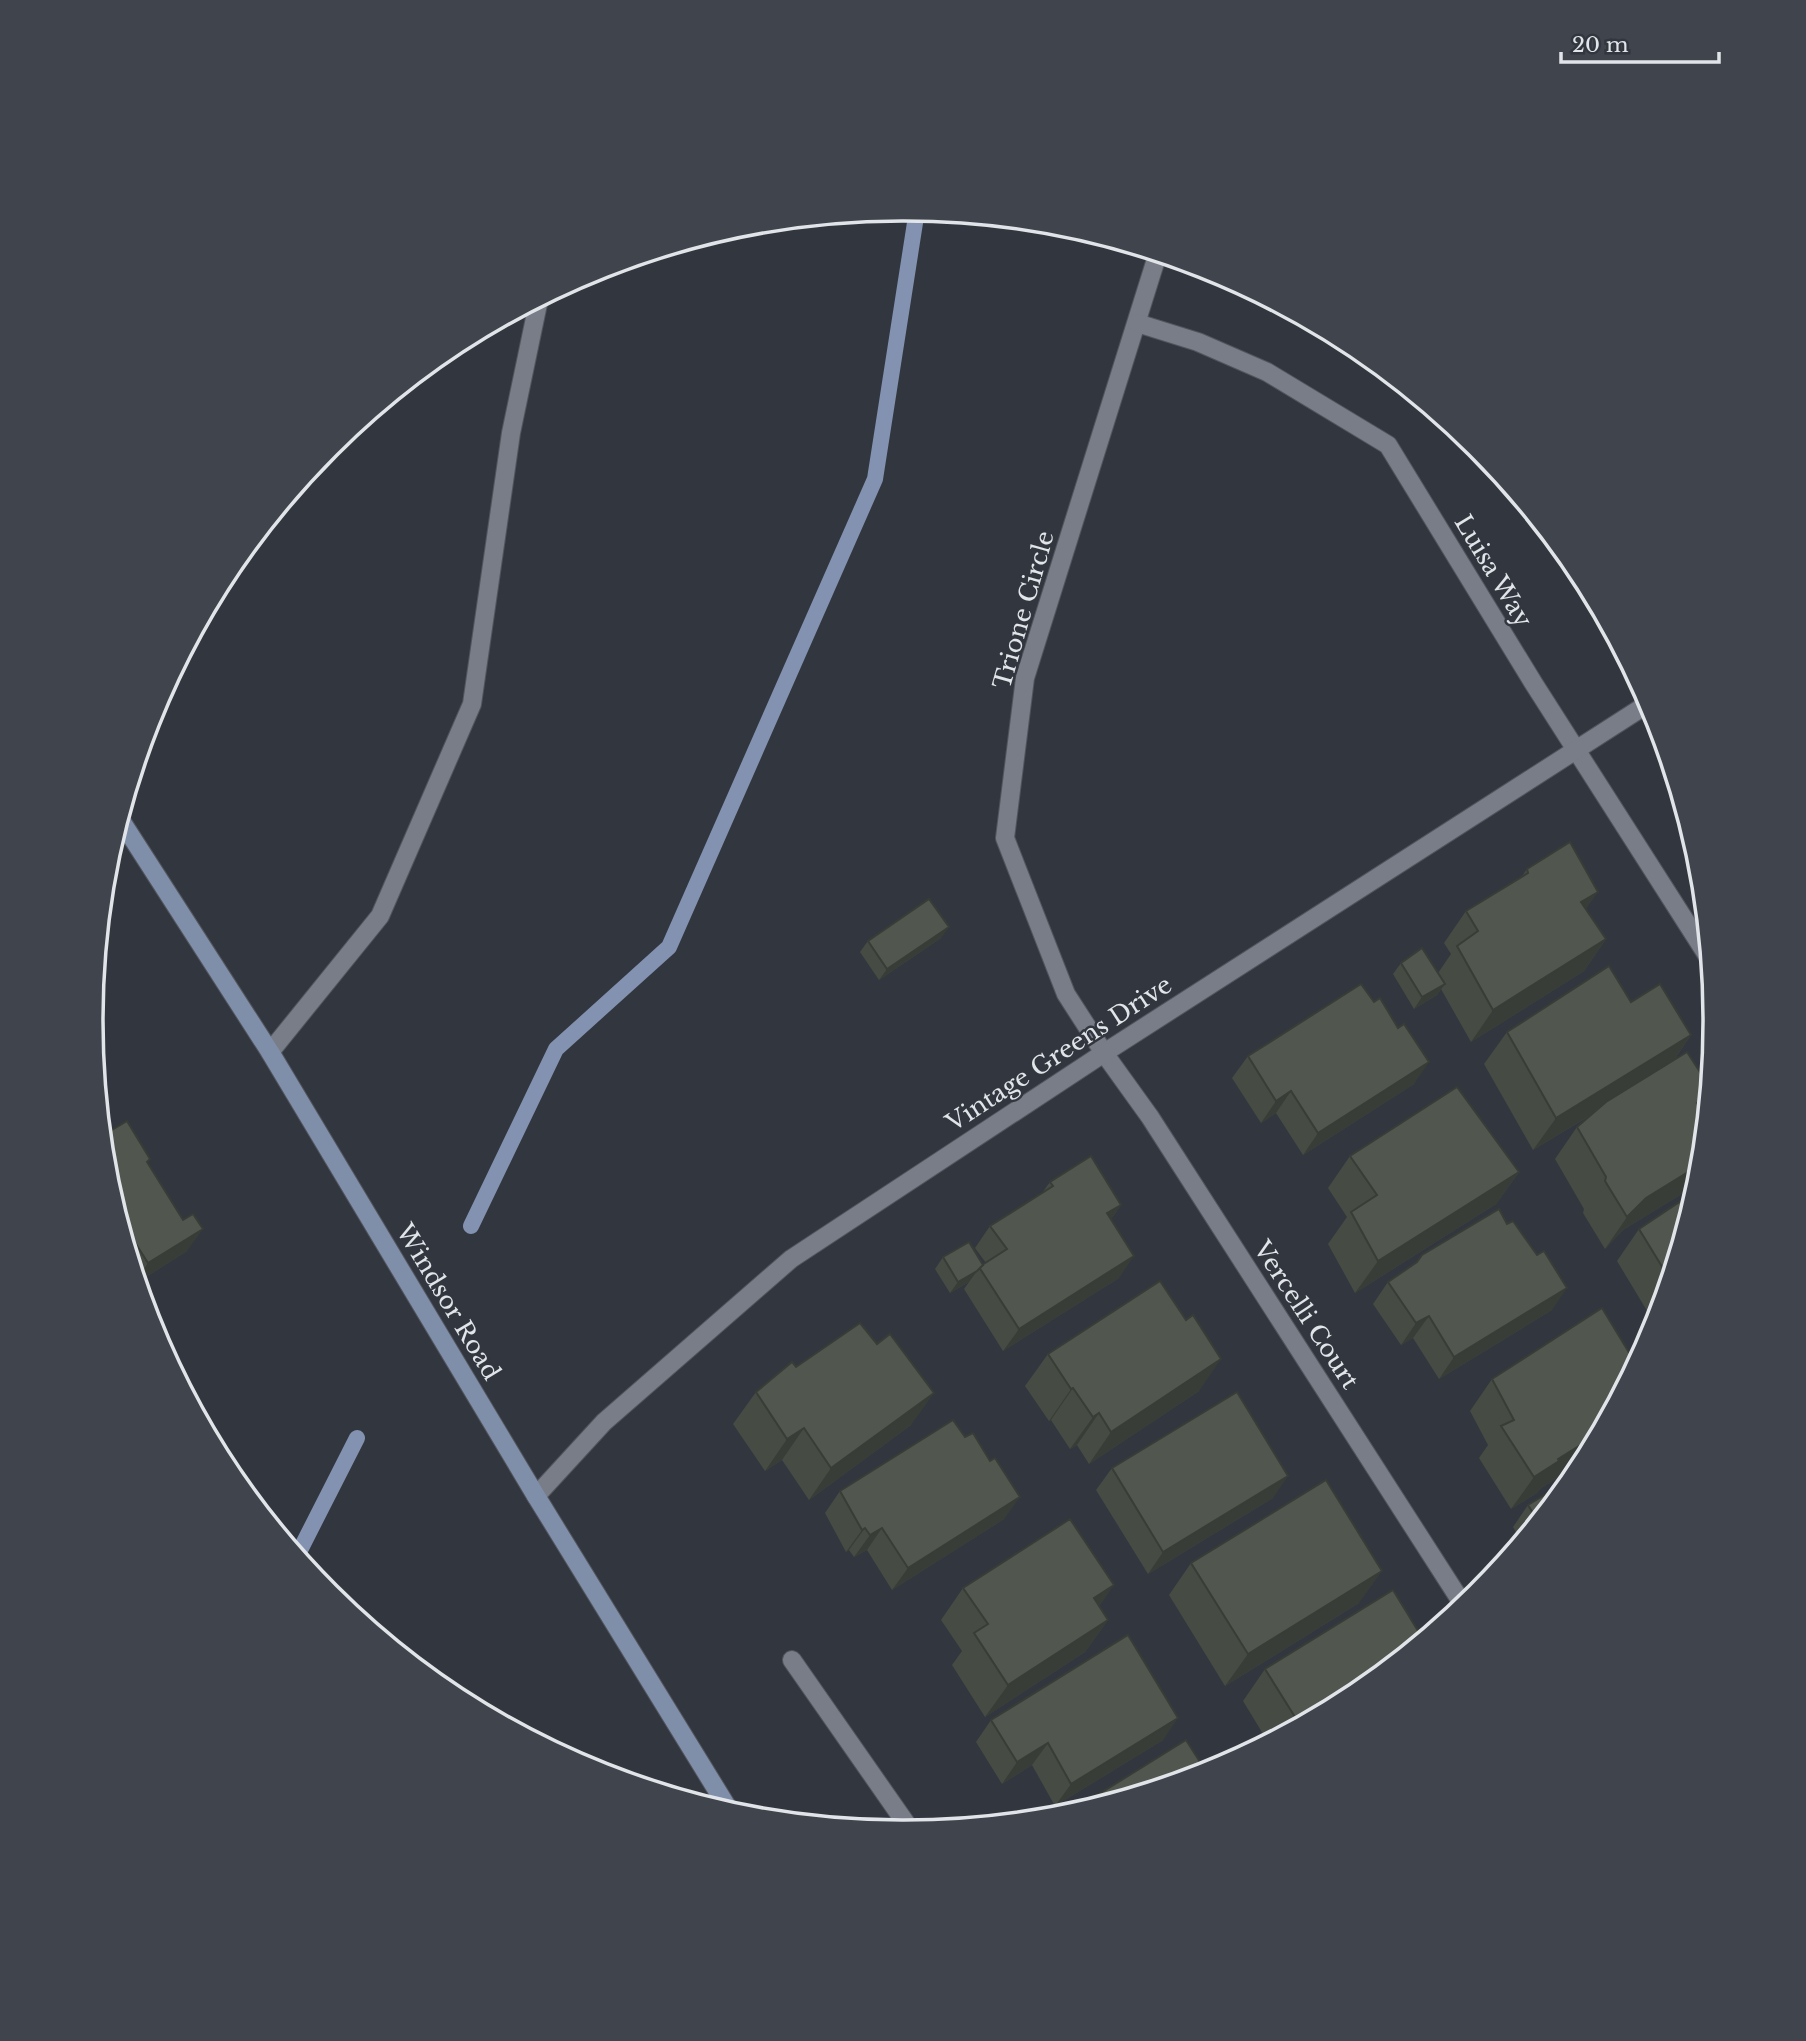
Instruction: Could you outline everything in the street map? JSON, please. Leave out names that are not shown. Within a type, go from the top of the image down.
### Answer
[{"type":"main road","name":"Windsor Road","points":[[127,830],[270,1052],[536,1496],[723,1799]]},
{"type":"street","name":"Trione Circle","points":[[1104,1053],[1066,994],[1005,838],[1025,678],[1155,262]]},
{"type":"street","points":[[270,1052],[380,916],[472,704],[511,433],[537,310]]},
{"type":"street","name":"Luisa Way","points":[[1137,323],[1198,342],[1267,372],[1388,445],[1534,684],[1698,941]]},
{"type":"street","name":"Vintage Greens Drive","points":[[536,1496],[604,1422],[791,1259],[1104,1053],[1640,709]]},
{"type":"street","name":"Vercelli Court","points":[[1104,1053],[1150,1117],[1458,1596]]},
{"type":"street","points":[[792,1660],[904,1820]]},
{"type":"building","points":[[1570,842],[1598,892],[1581,902],[1606,939],[1493,1010],[1457,946],[1478,931],[1466,911],[1528,873],[1527,869]]},
{"type":"building","points":[[929,899],[949,927],[887,969],[868,941]]},
{"type":"building","points":[[1422,948],[1445,984],[1422,997],[1401,963]]},
{"type":"building","points":[[1609,966],[1631,1002],[1660,984],[1691,1035],[1556,1118],[1507,1032]]},
{"type":"building","points":[[1361,984],[1374,1002],[1380,998],[1398,1028],[1404,1024],[1429,1062],[1318,1133],[1291,1091],[1276,1101],[1248,1056]]},
{"type":"building","points":[[1687,1052],[1701,1074],[1688,1172],[1646,1198],[1627,1217],[1577,1127],[1606,1102]]},
{"type":"building","points":[[1457,1087],[1519,1172],[1378,1261],[1351,1212],[1377,1195],[1350,1156]]},
{"type":"building","points":[[127,1121],[150,1159],[147,1162],[183,1220],[193,1214],[203,1229],[148,1263],[136,1244],[131,1227],[111,1131]]},
{"type":"building","points":[[1091,1156],[1121,1205],[1107,1213],[1134,1256],[1019,1329],[979,1267],[1007,1249],[990,1226],[1053,1186],[1050,1182]]},
{"type":"building","points":[[1681,1201],[1663,1268],[1639,1229]]},
{"type":"building","points":[[1499,1209],[1507,1224],[1513,1221],[1537,1255],[1544,1251],[1567,1288],[1454,1357],[1429,1316],[1416,1323],[1388,1282],[1417,1262],[1422,1255]]},
{"type":"building","points":[[969,1242],[983,1265],[958,1282],[943,1257]]},
{"type":"building","points":[[1160,1281],[1186,1320],[1193,1315],[1221,1359],[1111,1432],[1099,1413],[1093,1417],[1048,1354]]},
{"type":"building","points":[[1602,1308],[1630,1353],[1580,1445],[1534,1477],[1501,1426],[1514,1420],[1492,1379]]},
{"type":"building","points":[[860,1323],[877,1344],[890,1334],[934,1393],[831,1468],[804,1428],[787,1439],[756,1392],[792,1362],[796,1367]]},
{"type":"building","points":[[1237,1392],[1288,1476],[1163,1552],[1112,1468]]},
{"type":"building","points":[[953,1420],[965,1437],[973,1433],[990,1461],[995,1458],[1020,1497],[908,1568],[882,1528],[870,1535],[865,1528],[862,1530],[840,1491]]},
{"type":"building","points":[[1326,1480],[1382,1571],[1248,1654],[1191,1563]]},
{"type":"building","points":[[1547,1493],[1533,1512],[1528,1505]]},
{"type":"building","points":[[1070,1519],[1114,1585],[1094,1598],[1108,1620],[1008,1685],[974,1633],[988,1624],[963,1588]]},
{"type":"building","points":[[1393,1590],[1418,1632],[1347,1685],[1295,1717],[1265,1669]]},
{"type":"building","points":[[1128,1635],[1178,1718],[1071,1784],[1048,1743],[1017,1762],[991,1720]]},
{"type":"building","points":[[1186,1740],[1200,1762],[1160,1778],[1095,1797]]},
{"type":"waterway","points":[[471,1226],[556,1049],[669,947],[875,479],[915,221]]},
{"type":"waterway","points":[[301,1547],[357,1438]]}]
